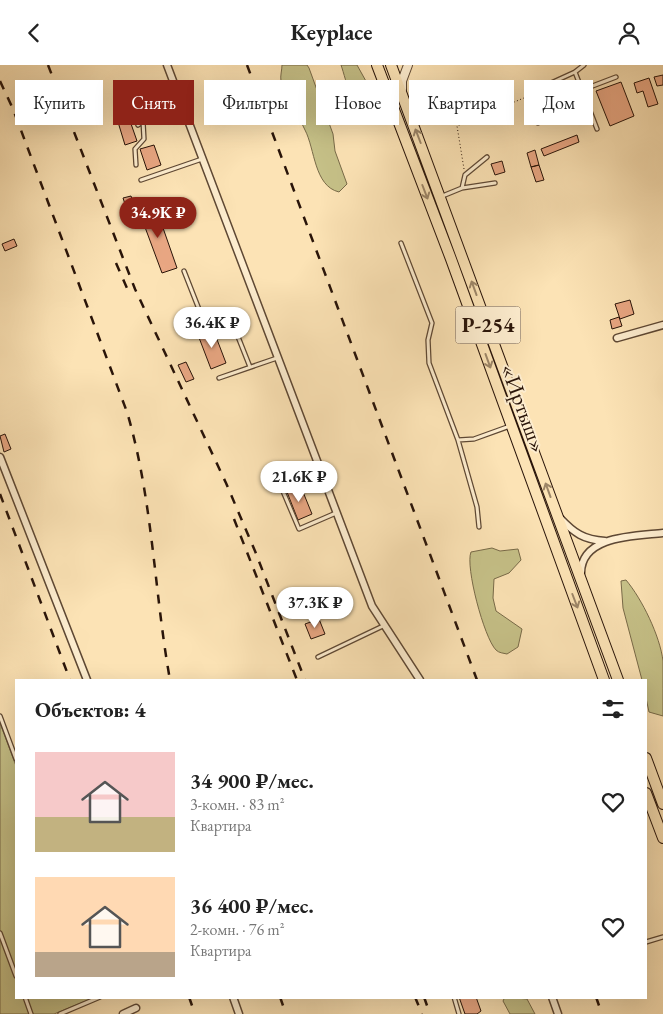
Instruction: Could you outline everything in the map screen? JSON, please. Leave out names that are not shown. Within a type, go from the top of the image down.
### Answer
[{"type":"main road","name":"«Иртыш»","points":[[377,65],[451,259],[604,679]]},
{"type":"main road","name":"«Иртыш»","points":[[391,65],[618,679]]},
{"type":"main road","points":[[647,761],[663,804]]},
{"type":"main road","points":[[647,796],[663,838]]},
{"type":"street","points":[[167,65],[172,80]]},
{"type":"street","points":[[402,96],[402,81],[408,65]]},
{"type":"street","points":[[190,125],[372,606],[382,626],[419,679]]},
{"type":"street","points":[[617,338],[663,325]]},
{"type":"street","points":[[0,457],[87,679]]},
{"type":"street","points":[[558,515],[572,531],[593,541],[609,541],[663,533]]},
{"type":"street","points":[[583,585],[581,568],[586,555],[596,546],[609,541]]},
{"type":"street","points":[[234,999],[239,1014]]},
{"type":"street","points":[[553,999],[558,1014]]},
{"type":"street","points":[[123,1014],[136,1008]]},
{"type":"lane","points":[[558,80],[575,72],[584,65]]},
{"type":"lane","points":[[575,72],[578,80]]},
{"type":"lane","points":[[593,86],[616,77]]},
{"type":"lane","points":[[593,117],[598,129]]},
{"type":"lane","points":[[136,165],[135,149],[144,139],[143,125]]},
{"type":"lane","points":[[462,188],[464,175],[487,157]]},
{"type":"lane","points":[[141,180],[203,159]]},
{"type":"lane","points":[[440,197],[462,188],[495,183]]},
{"type":"lane","points":[[401,243],[432,323],[428,340],[429,363],[458,440],[477,507],[478,527]]},
{"type":"lane","points":[[184,271],[204,322],[229,314],[250,367]]},
{"type":"lane","points":[[219,377],[278,358]]},
{"type":"lane","points":[[458,440],[474,439],[511,426]]},
{"type":"lane","points":[[321,473],[282,489],[298,529],[336,513]]},
{"type":"lane","points":[[318,657],[382,626]]},
{"type":"lane","points":[[0,716],[15,756]]},
{"type":"lane","points":[[0,933],[15,973]]},
{"type":"lane","points":[[647,943],[663,937]]},
{"type":"lane","points":[[26,999],[31,1014]]},
{"type":"lane","points":[[60,1014],[95,999]]},
{"type":"lane","points":[[455,999],[459,1014]]},
{"type":"path","points":[[464,175],[457,127],[524,99]]},
{"type":"shaded area","points":[[282,65],[307,65],[309,68],[316,87],[316,125],[330,125],[335,151],[347,184],[339,192],[331,188],[320,175],[302,125],[306,125],[306,80],[281,79]]},
{"type":"shaded area","points":[[341,65],[357,65],[365,80],[345,80]]},
{"type":"shaded area","points":[[492,548],[500,551],[518,549],[521,560],[509,573],[494,579],[493,598],[496,611],[522,629],[518,647],[507,654],[496,650],[486,632],[471,572],[471,552]]},
{"type":"shaded area","points":[[626,580],[638,597],[658,640],[663,661],[663,716],[649,712],[647,679],[642,679],[623,608],[621,581]]},
{"type":"shaded area","points":[[0,723],[15,763],[15,999],[91,999],[54,1014],[0,1014]]},
{"type":"shaded area","points":[[504,999],[527,999],[535,1014],[510,1014],[503,1001]]},
{"type":"building","points":[[663,75],[663,85],[657,86],[654,77]]},
{"type":"building","points":[[649,78],[658,104],[648,107],[643,91],[637,93],[634,83]]},
{"type":"building","points":[[621,82],[634,116],[610,126],[596,91]]},
{"type":"building","points":[[119,125],[131,125],[137,141],[125,145]]},
{"type":"building","points":[[577,135],[579,142],[544,156],[541,149]]},
{"type":"building","points":[[154,145],[161,165],[147,170],[140,149]]},
{"type":"building","points":[[535,150],[539,165],[531,167],[527,153]]},
{"type":"building","points":[[502,161],[505,172],[495,175],[491,164]]},
{"type":"building","points":[[539,165],[544,180],[536,182],[531,167]]},
{"type":"building","points":[[131,196],[135,207],[127,210],[123,198]]},
{"type":"building","points":[[155,205],[177,268],[162,273],[139,211]]},
{"type":"building","points":[[14,239],[17,246],[5,251],[2,244]]},
{"type":"building","points":[[630,300],[634,314],[620,319],[615,304]]},
{"type":"building","points":[[619,317],[622,326],[612,329],[610,320]]},
{"type":"building","points":[[213,329],[226,363],[211,369],[198,335]]},
{"type":"building","points":[[186,362],[194,379],[186,382],[178,365]]},
{"type":"building","points":[[5,434],[11,449],[4,452],[0,436]]},
{"type":"building","points":[[301,487],[312,514],[298,520],[287,492]]},
{"type":"building","points":[[319,619],[325,634],[311,639],[305,624]]},
{"type":"building","points":[[460,999],[477,999],[481,1011],[477,1014],[465,1014]]},
{"type":"railway","points":[[48,65],[135,289],[226,483],[255,551],[305,679]]},
{"type":"railway","points":[[247,65],[477,679]]},
{"type":"railway","points":[[0,81],[13,109],[127,412],[136,445],[148,512],[170,679]]},
{"type":"railway","points":[[116,263],[130,295]]},
{"type":"railway","points":[[0,494],[70,679]]},
{"type":"railway","points":[[234,519],[297,679]]},
{"type":"railway","points":[[190,999],[195,1014]]},
{"type":"railway","points":[[281,999],[286,1014]]},
{"type":"railway","points":[[416,999],[422,1014]]},
{"type":"railway","points":[[425,999],[430,1014]]},
{"type":"railway","points":[[597,999],[602,1014]]}]
